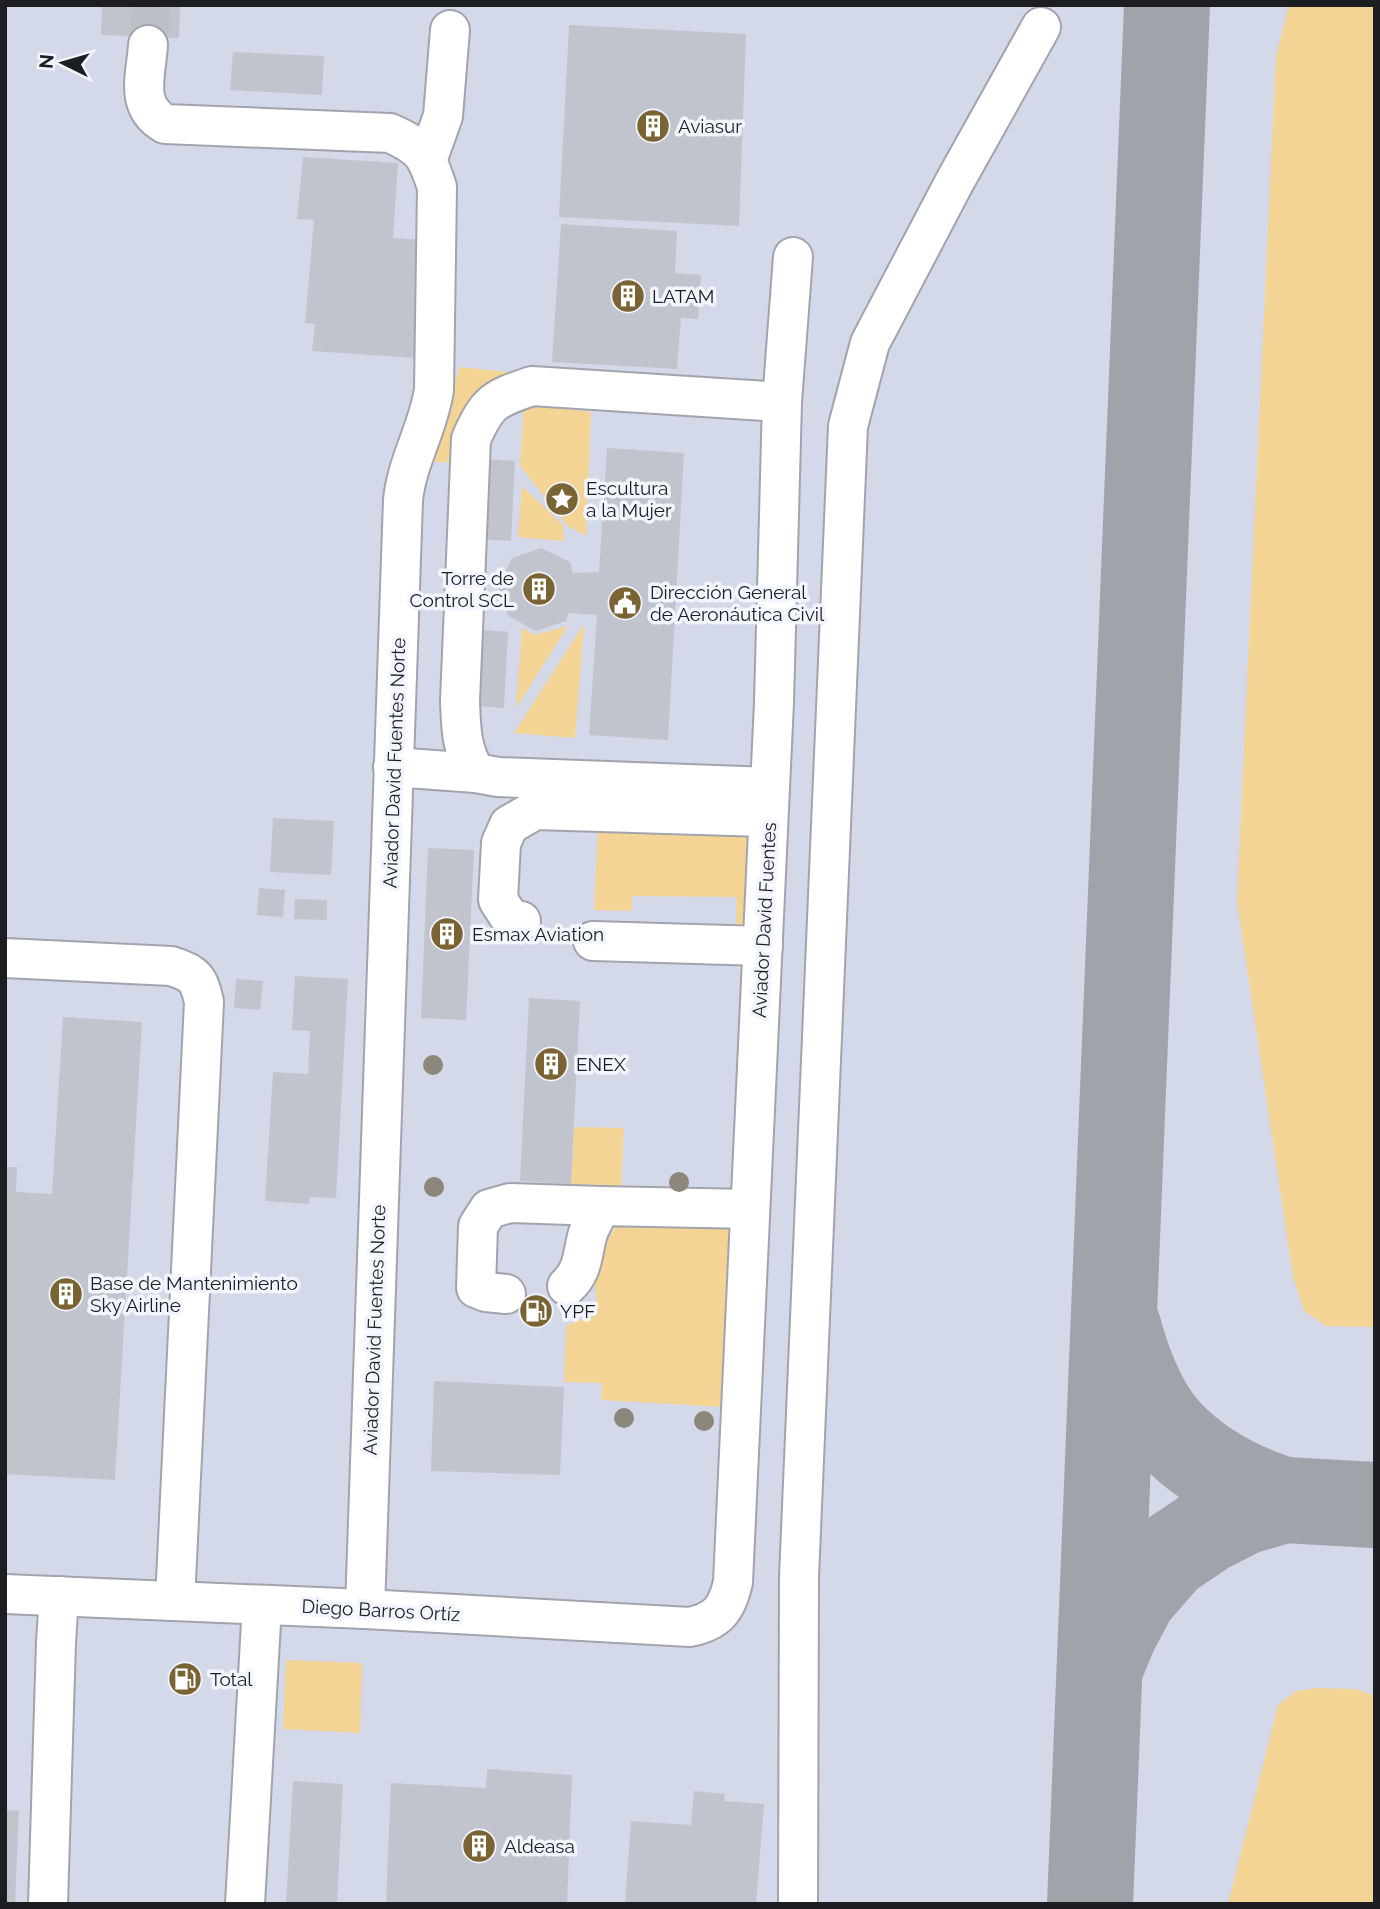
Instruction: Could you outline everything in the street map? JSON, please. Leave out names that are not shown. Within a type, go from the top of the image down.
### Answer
[{"type":"street","points":[[798,1904],[799,1577],[848,426],[870,343],[955,181],[1041,27]]},
{"type":"street","points":[[148,45],[145,106],[154,118],[165,124],[390,133],[411,142],[428,158],[443,116],[450,30]]},
{"type":"street","name":"Aviador David Fuentes Norte","points":[[365,1609],[407,768],[405,483],[431,408],[434,390],[437,187],[428,158]]},
{"type":"street","name":"Aviador David Fuentes","points":[[733,1583],[769,802],[782,402],[793,257]]},
{"type":"street","points":[[469,756],[460,701],[469,458],[471,439],[488,407],[499,397],[532,386],[782,402]]},
{"type":"street","points":[[407,768],[469,756],[512,777],[769,802]]},
{"type":"street","points":[[521,921],[511,920],[498,900],[500,843],[509,825],[535,810],[769,802]]},
{"type":"street","points":[[593,941],[763,946]]},
{"type":"street","points":[[5,958],[171,966],[189,971],[201,986],[204,1002],[175,1601]]},
{"type":"street","points":[[506,1294],[476,1288],[478,1226],[489,1209],[510,1202],[750,1209]]},
{"type":"street","points":[[567,1286],[576,1278],[583,1262],[589,1232],[601,1206]]},
{"type":"street","name":"Diego Barros Ortíz","points":[[5,1594],[365,1609],[690,1627],[705,1624],[719,1614],[729,1601],[733,1583]]},
{"type":"street","points":[[48,1904],[55,1642],[60,1596]]},
{"type":"street","points":[[245,1904],[262,1605]]},
{"type":"shaded area","points":[[5,5],[1375,5],[1375,1904],[5,1904]]},
{"type":"shaded area","points":[[1289,5],[1375,5],[1375,1327],[1326,1326],[1304,1311],[1293,1277],[1237,901],[1276,56]]},
{"type":"shaded area","points":[[460,367],[535,375],[461,462],[433,462],[436,434]]},
{"type":"shaded area","points":[[524,404],[591,412],[586,536],[568,526],[520,466]]},
{"type":"shaded area","points":[[522,486],[563,525],[564,541],[518,537]]},
{"type":"shaded area","points":[[584,624],[575,738],[514,733]]},
{"type":"shaded area","points":[[568,626],[516,708],[522,628],[534,635]]},
{"type":"shaded area","points":[[598,828],[746,832],[750,842],[745,924],[736,935],[736,897],[632,896],[632,911],[594,910]]},
{"type":"shaded area","points":[[574,1127],[624,1128],[621,1187],[571,1184]]},
{"type":"shaded area","points":[[619,1221],[735,1225],[723,1407],[601,1400],[602,1383],[564,1382],[566,1325],[581,1320],[595,1306],[597,1260]]},
{"type":"shaded area","points":[[286,1660],[362,1663],[360,1733],[283,1729]]},
{"type":"shaded area","points":[[1318,1688],[1355,1689],[1375,1696],[1375,1904],[1228,1904],[1278,1705],[1296,1691]]},
{"type":"building","points":[[102,5],[180,5],[179,38],[101,35]]},
{"type":"building","name":"Aviasur","points":[[569,25],[746,34],[739,226],[559,217]]},
{"type":"building","points":[[233,52],[324,56],[322,95],[230,90]]},
{"type":"building","points":[[303,157],[398,163],[393,238],[422,240],[416,358],[312,351],[315,324],[305,323],[314,220],[297,219]]},
{"type":"building","name":"LATAM","points":[[561,224],[677,231],[675,273],[701,275],[698,319],[681,318],[677,369],[552,362]]},
{"type":"building","name":"Dirección General de Aeronáutica Civil","points":[[607,448],[684,453],[668,740],[589,735],[597,615],[569,613],[566,621],[536,631],[508,616],[498,587],[512,558],[541,548],[570,562],[573,573],[599,572]]},
{"type":"building","points":[[484,459],[515,461],[511,541],[480,539]]},
{"type":"building","points":[[483,630],[508,632],[504,708],[479,706]]},
{"type":"building","points":[[273,818],[334,821],[331,875],[270,872]]},
{"type":"building","name":"Esmax Aviation","points":[[428,848],[474,850],[466,1020],[421,1018]]},
{"type":"building","points":[[259,888],[285,890],[283,917],[257,915]]},
{"type":"building","points":[[295,899],[327,900],[327,920],[294,919]]},
{"type":"building","points":[[295,976],[348,979],[336,1198],[310,1197],[309,1204],[265,1201],[273,1072],[308,1074],[310,1031],[292,1030]]},
{"type":"building","points":[[236,979],[263,981],[260,1010],[234,1008]]},
{"type":"building","name":"ENEX","points":[[529,998],[580,1001],[571,1184],[520,1181]]},
{"type":"building","name":"Base de Mantenimiento Sky Airline","points":[[63,1017],[142,1022],[115,1480],[5,1474],[5,1167],[17,1167],[16,1192],[52,1194]]},
{"type":"building","points":[[434,1381],[564,1387],[560,1475],[431,1471]]},
{"type":"building","name":"Aldeasa","points":[[487,1769],[572,1775],[567,1904],[386,1904],[391,1783],[486,1788]]},
{"type":"building","points":[[293,1781],[343,1784],[337,1904],[286,1904]]},
{"type":"building","points":[[694,1791],[725,1794],[724,1801],[764,1804],[756,1904],[625,1904],[631,1821],[691,1825]]},
{"type":"building","points":[[5,1810],[19,1811],[15,1904],[5,1904]]},
{"type":"taxiway","points":[[1090,1904],[1167,5]]},
{"type":"taxiway","points":[[1118,1326],[1138,1382],[1152,1409],[1169,1432],[1194,1455],[1222,1474],[1284,1500]]},
{"type":"taxiway","points":[[1102,1663],[1134,1596],[1169,1556],[1206,1531],[1243,1512],[1284,1500],[1375,1505]]},
{"type":"tunnel","points":[[148,45],[151,5]]},
{"type":"place","name":"Aviasur","points":[[653,126]]},
{"type":"place","name":"LATAM","points":[[628,296]]},
{"type":"place","name":"Escultura a la Mujer","points":[[562,499]]},
{"type":"place","name":"Torre de Control SCL","points":[[539,589]]},
{"type":"place","name":"Dirección General de Aeronáutica Civil","points":[[625,603]]},
{"type":"place","name":"Esmax Aviation","points":[[447,934]]},
{"type":"place","name":"ENEX","points":[[551,1064]]},
{"type":"place","name":"Base de Mantenimiento Sky Airline","points":[[66,1294]]},
{"type":"place","name":"YPF","points":[[536,1311]]},
{"type":"place","name":"Total","points":[[185,1679]]},
{"type":"place","name":"Aldeasa","points":[[479,1846]]}]
